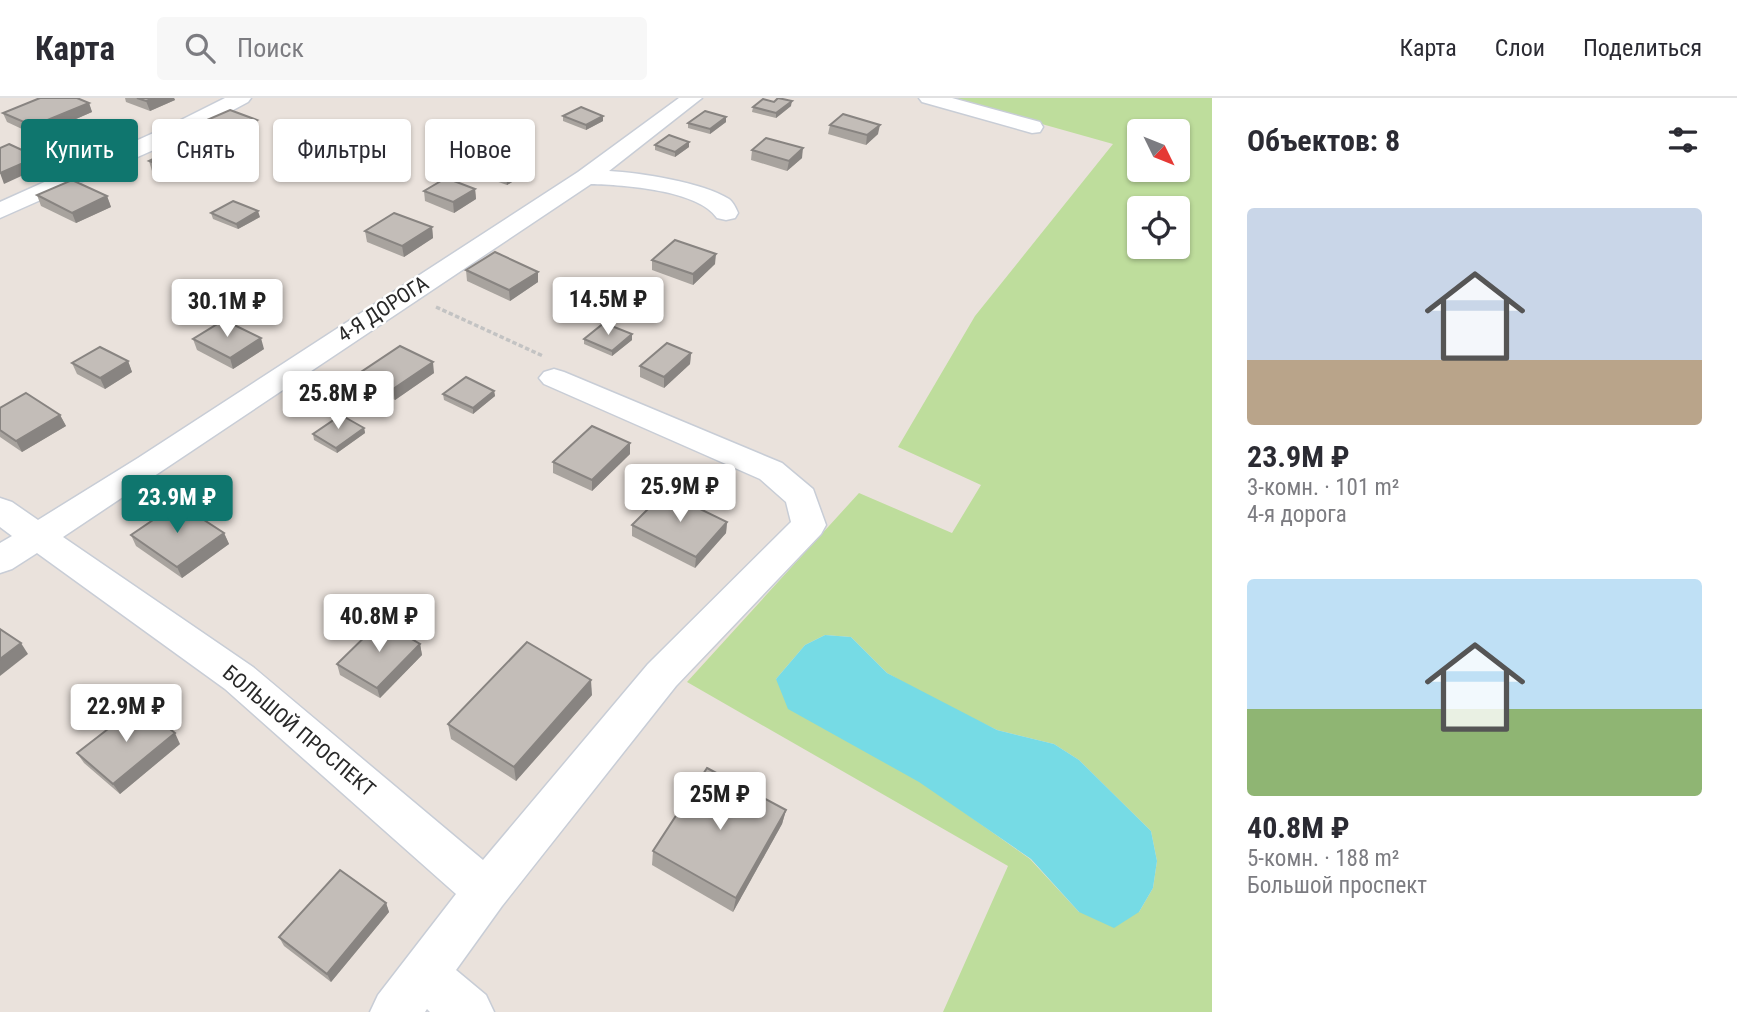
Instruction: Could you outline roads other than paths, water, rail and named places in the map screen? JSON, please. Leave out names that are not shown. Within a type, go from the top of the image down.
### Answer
[{"type":"street","points":[[0,211],[177,131],[242,98]]},
{"type":"street","name":"4-Я ДОРОГА","points":[[0,560],[149,466],[586,177],[692,98]]},
{"type":"street","points":[[929,98],[1032,127]]},
{"type":"street","points":[[586,177],[622,177],[662,183],[722,205],[726,213]]},
{"type":"street","points":[[469,1012],[409,994],[486,891],[662,675],[809,525],[801,497],[771,471],[550,368]]},
{"type":"street","name":"БОЛЬШОЙ ПРОСПЕКТ","points":[[0,510],[239,678],[486,891]]},
{"type":"water","points":[[825,635],[851,637],[887,673],[997,730],[1054,744],[1079,760],[1151,831],[1157,861],[1153,888],[1139,912],[1114,928],[1079,912],[1031,859],[919,782],[788,709],[776,679],[805,645]]}]
